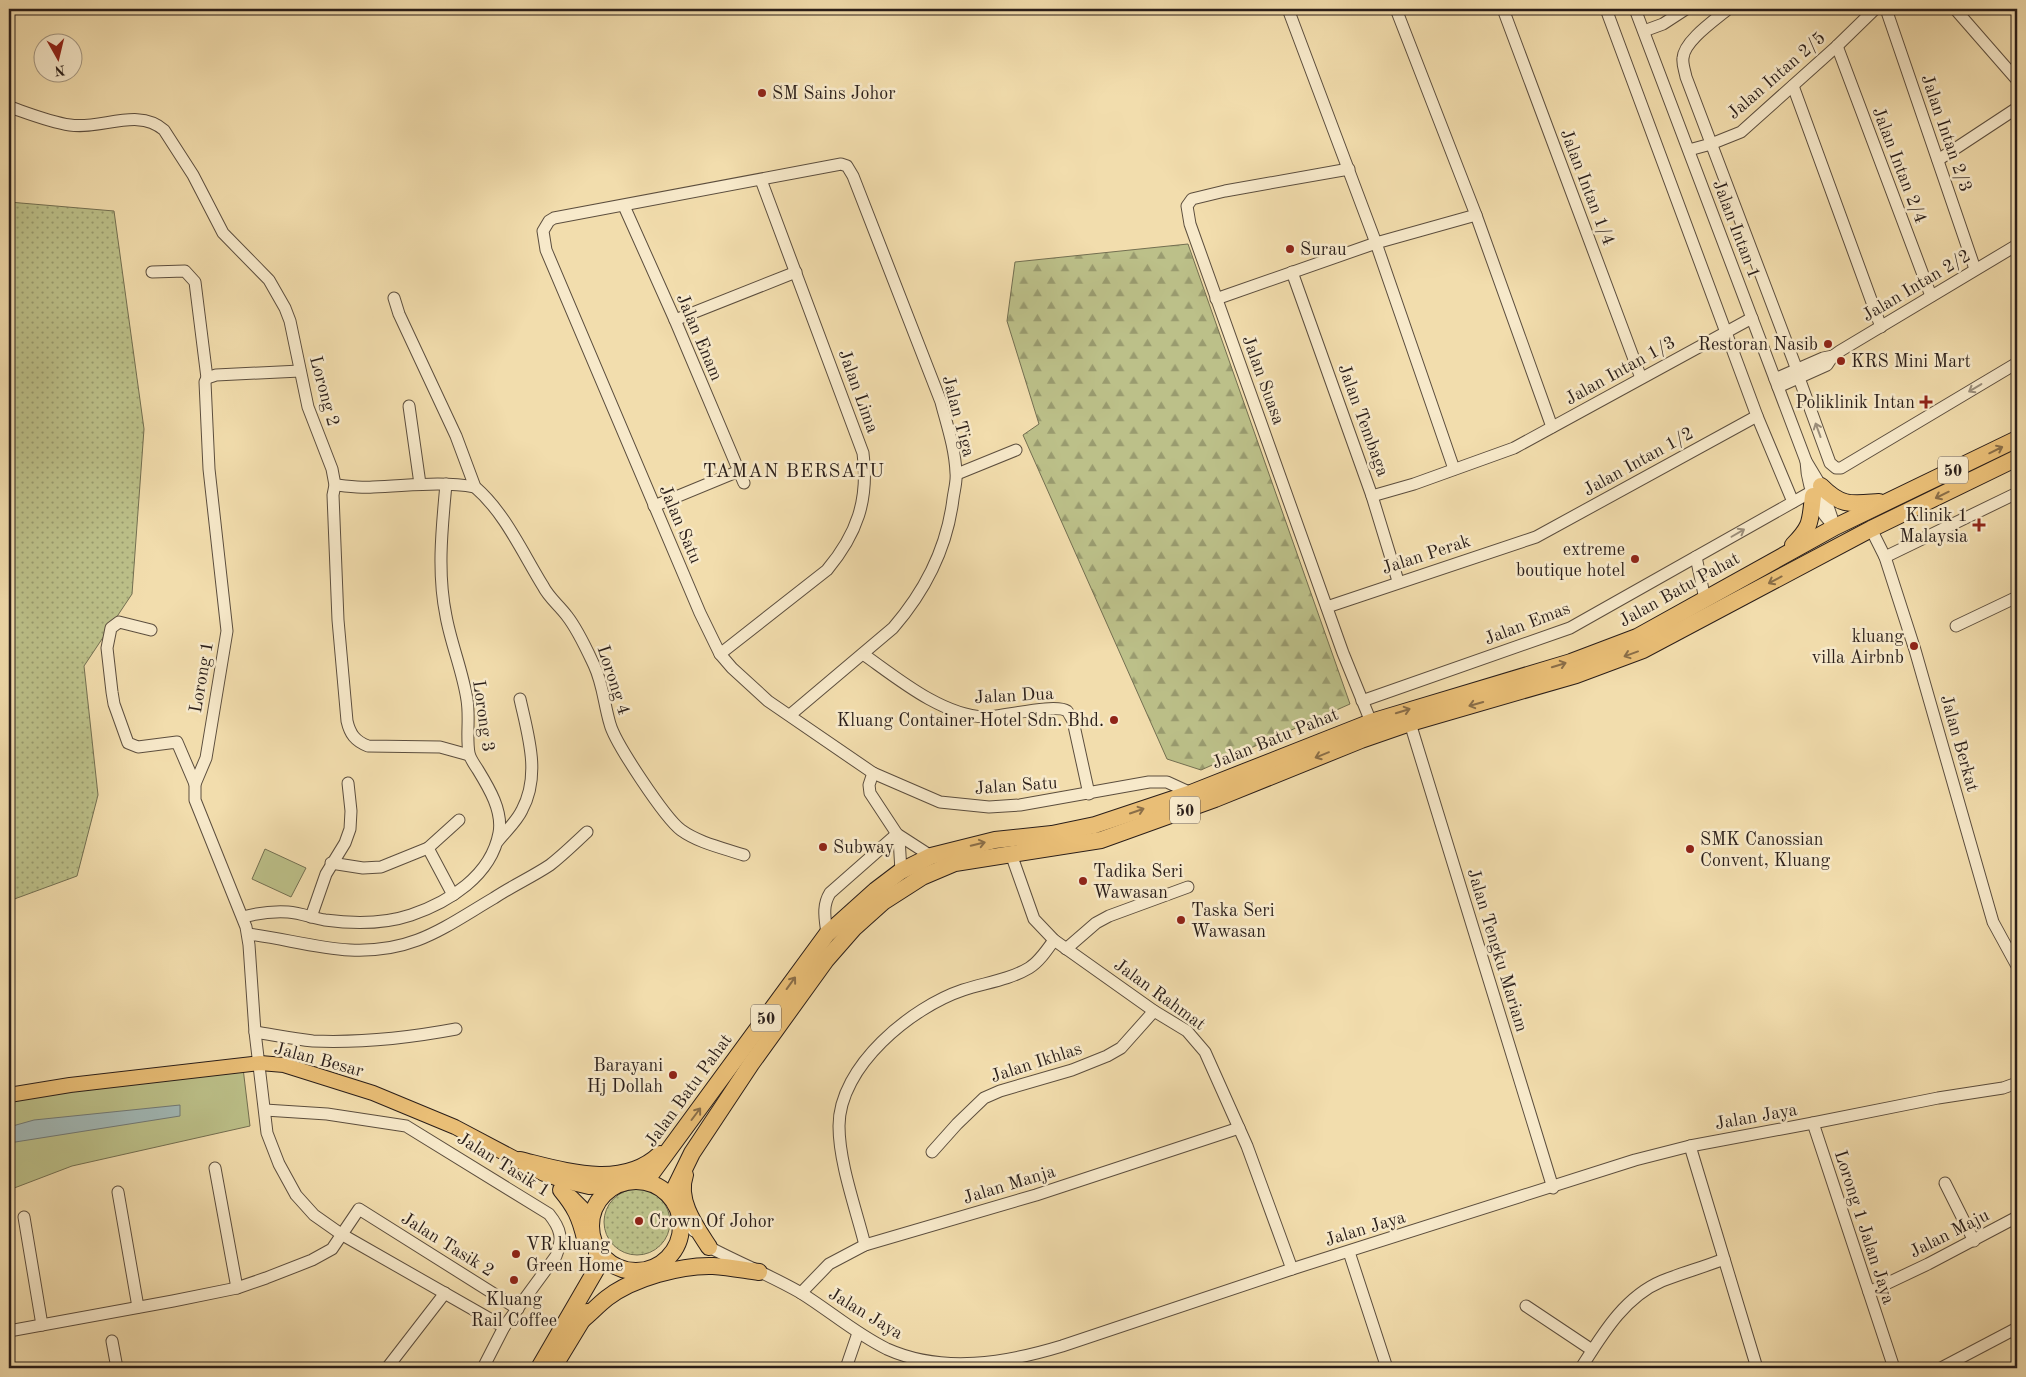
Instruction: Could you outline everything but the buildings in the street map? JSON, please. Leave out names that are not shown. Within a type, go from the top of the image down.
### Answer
[{"type":"highway","name":"Jalan Batu Pahat","points":[[646,1182],[827,934],[876,890],[901,871],[931,856],[995,840],[1052,834],[1095,825],[1191,793],[1372,722],[1571,662],[1629,640],[1835,527],[2017,439]]},
{"type":"highway","name":"Jalan Batu Pahat","points":[[671,1196],[692,1154],[756,1056],[826,960],[854,928],[883,902],[922,877],[955,863],[1054,849],[1101,840],[1215,799],[1360,740],[1410,723],[1576,674],[1643,650],[1873,528],[2017,458]]},
{"type":"highway","points":[[1783,555],[1806,533],[1810,523],[1815,491],[1840,501],[1855,504],[1889,501]]},
{"type":"highway","points":[[1818,557],[1830,544],[1835,527],[1873,528]]},
{"type":"highway","points":[[520,1160],[573,1173],[611,1175],[640,1168],[653,1161],[682,1132]]},
{"type":"highway","points":[[692,1154],[684,1178],[684,1192],[692,1221],[709,1247]]},
{"type":"highway","points":[[553,1368],[601,1292],[647,1269],[667,1259],[676,1246],[681,1232],[681,1217],[671,1196],[660,1187],[646,1182],[624,1182],[603,1194],[595,1205],[590,1229],[597,1250],[605,1260],[627,1270],[647,1269]]},
{"type":"highway","points":[[561,1190],[575,1207],[580,1219],[588,1254],[588,1284]]},
{"type":"highway","points":[[539,1368],[596,1268],[597,1250]]},
{"type":"highway","points":[[581,1322],[608,1297],[633,1283],[661,1274],[690,1267],[714,1266],[752,1269]]},
{"type":"main road","name":"Jalan Besar","points":[[9,1095],[70,1085],[260,1063],[284,1065],[358,1087],[455,1127],[544,1174],[576,1185],[589,1187],[614,1186]]},
{"type":"main road","name":"Jalan Besar","points":[[544,1174],[591,1217]]},
{"type":"street","points":[[1288,9],[1376,243],[1454,470]]},
{"type":"street","points":[[1396,9],[1476,215],[1552,427]]},
{"type":"street","name":"Jalan Intan 1/4","points":[[1503,9],[1641,378]]},
{"type":"street","points":[[1606,9],[1758,416],[1793,502]]},
{"type":"street","name":"Jalan Intan 1","points":[[1635,9],[1777,383],[1815,491],[1835,527]]},
{"type":"street","points":[[1644,31],[1663,24],[1686,9]]},
{"type":"street","name":"Jalan Intan 1","points":[[1728,9],[1685,49],[1682,59],[1686,77],[1830,463],[1836,468],[1841,468],[2017,363]]},
{"type":"street","name":"Jalan Intan 2/5","points":[[1689,150],[1711,144],[1741,132],[1875,9]]},
{"type":"street","name":"Jalan Intan 2/3","points":[[1886,9],[1975,269]]},
{"type":"street","points":[[1955,9],[2017,80]]},
{"type":"street","name":"Jalan Intan 2/4","points":[[1836,46],[1931,296]]},
{"type":"street","points":[[1792,86],[1881,327]]},
{"type":"street","name":"Lorong 2","points":[[10,107],[39,118],[71,125],[98,125],[144,120],[158,125],[164,130],[193,175],[223,233],[269,280],[290,321],[308,407],[332,468],[335,485],[333,496],[338,620],[347,721],[352,737],[359,743],[368,746],[440,747],[469,755]]},
{"type":"street","points":[[1938,160],[2017,108]]},
{"type":"street","name":"Jalan Tiga","points":[[760,180],[834,164],[847,166],[851,170],[941,402],[952,439],[956,474],[949,526],[942,550],[930,577],[906,613],[893,628],[790,715]]},
{"type":"street","name":"Jalan Suasa","points":[[1349,169],[1225,191],[1190,201],[1187,206],[1190,224],[1216,298],[1327,607],[1362,701],[1372,722]]},
{"type":"street","name":"Jalan Satu","points":[[760,180],[551,219],[543,231],[543,240],[574,319],[700,614],[720,654],[752,687],[873,773],[940,802],[963,806],[989,807],[1020,805],[1134,785],[1167,782],[1191,793]]},
{"type":"street","name":"Jalan Lima","points":[[720,654],[827,570],[839,555],[856,525],[864,496],[863,453],[760,180]]},
{"type":"street","name":"Jalan Enam","points":[[624,206],[744,483]]},
{"type":"street","points":[[1216,298],[1376,243],[1476,215]]},
{"type":"street","name":"Jalan Intan 2/2","points":[[1777,383],[1798,374],[1823,358],[1833,356],[2017,245]]},
{"type":"street","name":"Lorong 1","points":[[152,272],[185,271],[195,282],[208,378],[205,382],[204,395],[209,469],[227,630],[206,758],[195,784],[195,800],[199,815],[243,917],[248,934],[255,1032],[267,1134],[286,1178],[296,1195],[314,1215],[341,1234],[504,1327]]},
{"type":"street","points":[[675,320],[796,272]]},
{"type":"street","name":"Jalan Tembaga","points":[[1292,272],[1372,496],[1398,582]]},
{"type":"street","points":[[335,485],[374,487],[446,484],[474,487],[456,436],[399,314],[394,298]]},
{"type":"street","name":"Jalan Intan 1/3","points":[[1372,496],[1454,470],[1527,442],[1752,318]]},
{"type":"street","points":[[208,378],[216,375],[300,371]]},
{"type":"street","points":[[409,406],[420,484]]},
{"type":"street","name":"Jalan Intan 1/2","points":[[1536,537],[1758,416]]},
{"type":"street","points":[[956,474],[1016,450]]},
{"type":"street","points":[[654,506],[739,471]]},
{"type":"street","name":"Lorong 3","points":[[243,917],[275,912],[290,912],[350,923],[372,922],[410,915],[453,895],[474,879],[491,856],[499,831],[495,802],[469,755],[468,702],[446,617],[440,582],[446,484]]},
{"type":"street","name":"Lorong 4","points":[[474,487],[481,492],[511,532],[543,587],[580,636],[595,666],[614,734],[667,817],[681,830],[700,841],[744,855]]},
{"type":"street","name":"Jalan Emas","points":[[1362,701],[1570,628],[1815,491]]},
{"type":"street","points":[[1886,557],[2017,493]]},
{"type":"street","name":"Jalan Berkat","points":[[1873,528],[1886,557],[1915,650],[1993,922],[2017,966]]},
{"type":"street","name":"Jalan Perak","points":[[1327,607],[1536,537]]},
{"type":"street","points":[[1696,557],[1706,599]]},
{"type":"street","points":[[1956,626],[2017,597]]},
{"type":"street","points":[[152,630],[119,622],[111,628],[107,648],[114,704],[128,743],[138,747],[178,742],[195,784]]},
{"type":"street","name":"Jalan Dua","points":[[863,654],[934,701],[968,715],[984,717],[1004,716],[1057,708],[1068,712],[1073,721],[1089,794]]},
{"type":"street","points":[[496,843],[522,810],[529,791],[533,763],[520,699]]},
{"type":"street","name":"Jalan Tengku Mariam","points":[[1410,723],[1552,1188]]},
{"type":"street","points":[[873,773],[869,785],[870,793],[898,836],[931,856]]},
{"type":"street","points":[[311,917],[331,863],[345,844],[352,824],[348,783]]},
{"type":"street","points":[[331,863],[341,866],[372,868],[396,862],[428,848],[459,820]]},
{"type":"street","points":[[248,934],[277,937],[350,950],[380,949],[421,940],[440,931],[550,865],[588,832]]},
{"type":"street","points":[[898,836],[901,871]]},
{"type":"street","points":[[827,934],[824,911],[825,902],[830,892],[898,836]]},
{"type":"street","points":[[428,848],[453,895]]},
{"type":"street","name":"Jalan Rahmat","points":[[1011,854],[1034,919],[1054,940],[1154,1012],[1187,1031],[1205,1052],[1239,1128],[1292,1269]]},
{"type":"street","points":[[1066,948],[1102,919],[1188,887]]},
{"type":"street","points":[[865,1245],[841,1152],[839,1125],[844,1099],[857,1071],[884,1040],[938,999],[1029,968],[1054,940]]},
{"type":"street","name":"Jalan Ikhlas","points":[[932,1152],[984,1098],[1000,1091],[1072,1070],[1107,1056],[1121,1048],[1154,1012]]},
{"type":"street","points":[[255,1032],[312,1040],[374,1041],[416,1037],[456,1030]]},
{"type":"street","name":"Jalan Jaya","points":[[681,1217],[709,1247],[801,1293],[858,1333],[887,1349],[916,1359],[962,1364],[999,1361],[1062,1346],[1292,1269],[1552,1188],[1634,1160],[1690,1146],[1938,1098],[2003,1088],[2017,1083]]},
{"type":"street","name":"Jalan Tasik 1","points":[[265,1110],[327,1114],[406,1126],[541,1207],[556,1223],[560,1233],[561,1244],[556,1256],[504,1327],[483,1368]]},
{"type":"street","name":"Lorong 1 Jalan Jaya","points":[[1813,1123],[1884,1343],[1894,1368]]},
{"type":"street","name":"Jalan Manja","points":[[801,1293],[829,1264],[865,1245],[1027,1198],[1239,1128]]},
{"type":"street","points":[[1690,1146],[1757,1368]]},
{"type":"street","points":[[215,1168],[237,1288]]},
{"type":"street","points":[[1945,1183],[1974,1241]]},
{"type":"street","points":[[118,1192],[138,1307]]},
{"type":"street","name":"Jalan Tasik 2","points":[[341,1234],[359,1209],[518,1308]]},
{"type":"street","points":[[24,1217],[42,1325]]},
{"type":"street","name":"Jalan Maju","points":[[1869,1292],[1974,1241],[2017,1217]]},
{"type":"street","points":[[9,1331],[237,1288],[312,1260],[332,1249],[341,1234]]},
{"type":"street","points":[[1349,1252],[1388,1368]]},
{"type":"street","points":[[1581,1368],[1611,1323],[1634,1299],[1661,1282],[1724,1259]]},
{"type":"street","name":"Jalan Jaya","points":[[647,1269],[695,1260],[719,1261],[752,1269]]},
{"type":"street","points":[[387,1368],[445,1293]]},
{"type":"street","points":[[1526,1306],[1592,1350]]},
{"type":"street","points":[[1940,1368],[2017,1328]]},
{"type":"street","points":[[846,1368],[858,1333]]},
{"type":"street","points":[[112,1341],[117,1368]]},
{"type":"green space","points":[[9,202],[114,211],[144,429],[132,594],[84,666],[98,795],[77,876],[9,901]]},
{"type":"green space","points":[[1188,244],[1350,704],[1201,770],[1167,759],[1023,435],[1039,424],[1007,321],[1015,262]]},
{"type":"green space","points":[[265,849],[306,868],[291,897],[252,879]]},
{"type":"green space","points":[[243,1068],[250,1126],[72,1166],[9,1190],[9,1099]]},
{"type":"green space","points":[[630,1189],[644,1189],[656,1194],[665,1203],[670,1215],[668,1235],[661,1246],[644,1255],[630,1255],[618,1250],[609,1241],[604,1229],[604,1215],[609,1203],[618,1194]]},
{"type":"water","points":[[180,1105],[180,1116],[9,1143],[9,1127],[34,1120]]},
{"type":"place","name":"SM Sains Johor","points":[[762,93]]},
{"type":"place","name":"Surau","points":[[1290,249]]},
{"type":"place","name":"Restoran Nasib","points":[[1828,344]]},
{"type":"place","name":"KRS Mini Mart","points":[[1841,361]]},
{"type":"place","name":"Poliklinik Intan","points":[[1926,402]]},
{"type":"place","name":"Klinik 1 Malaysia","points":[[1979,525]]},
{"type":"place","name":"extreme boutique hotel","points":[[1635,559]]},
{"type":"place","name":"kluang villa Airbnb","points":[[1914,646]]},
{"type":"place","name":"Kluang Container Hotel Sdn. Bhd.","points":[[1114,720]]},
{"type":"place","name":"Subway","points":[[823,847]]},
{"type":"place","name":"SMK Canossian Convent, Kluang","points":[[1690,849]]},
{"type":"place","name":"Tadika Seri Wawasan","points":[[1083,881]]},
{"type":"place","name":"Taska Seri Wawasan","points":[[1181,920]]},
{"type":"place","name":"Barayani Hj Dollah","points":[[673,1075]]},
{"type":"place","name":"Crown Of Johor","points":[[639,1221]]},
{"type":"place","name":"VR kluang Green Home","points":[[516,1254]]},
{"type":"place","name":"Kluang Rail Coffee","points":[[514,1280]]},
{"type":"district","name":"TAMAN BERSATU","points":[[794,470]]}]
